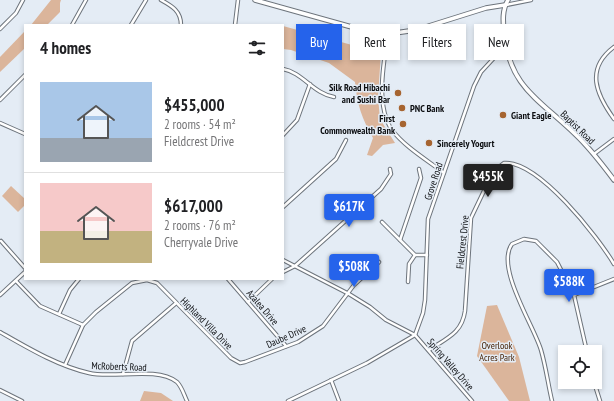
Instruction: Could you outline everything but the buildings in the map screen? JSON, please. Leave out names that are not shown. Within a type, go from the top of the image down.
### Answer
[{"type":"street","points":[[0,29],[16,12],[23,0]]},
{"type":"street","points":[[73,24],[86,0]]},
{"type":"street","points":[[132,24],[146,0]]},
{"type":"street","points":[[161,0],[174,8],[179,14],[181,24]]},
{"type":"street","points":[[234,24],[238,0]]},
{"type":"street","points":[[256,0],[350,26]]},
{"type":"street","name":"Baptist Road","points":[[503,24],[505,5],[508,0]]},
{"type":"street","points":[[400,32],[416,30],[486,8],[531,0]]},
{"type":"street","points":[[614,46],[606,54],[599,65],[596,82],[600,100],[614,119]]},
{"type":"street","points":[[386,60],[382,102],[385,116],[392,129],[401,140],[444,173]]},
{"type":"street","name":"Grove Road","points":[[416,336],[423,314],[425,300],[428,219],[474,86],[481,72],[492,60]]},
{"type":"street","name":"Baptist Road","points":[[510,60],[513,69],[521,83],[594,154],[614,180]]},
{"type":"street","points":[[284,69],[291,70],[326,96],[334,97]]},
{"type":"street","points":[[0,100],[24,76]]},
{"type":"street","points":[[284,135],[297,120],[310,84]]},
{"type":"street","points":[[0,123],[24,134]]},
{"type":"street","points":[[594,154],[614,139]]},
{"type":"street","points":[[284,206],[336,159],[346,140]]},
{"type":"street","name":"Fieldcrest Drive","points":[[429,350],[457,331],[462,325],[465,311],[472,218],[493,172],[504,163],[517,164],[526,169],[566,202],[588,227],[614,264]]},
{"type":"street","points":[[284,272],[295,266],[381,189],[391,174],[390,169]]},
{"type":"street","points":[[400,240],[421,178],[419,169]]},
{"type":"street","points":[[382,222],[415,255],[427,255]]},
{"type":"street","points":[[552,401],[541,350],[513,286],[508,253],[512,244],[517,241],[530,239],[536,241],[549,254],[565,276],[574,295],[586,345]]},
{"type":"street","points":[[1,241],[24,267]]},
{"type":"street","points":[[408,282],[409,264],[415,255]]},
{"type":"street","name":"Spring Valley Drive","points":[[284,260],[349,294],[370,307],[386,320],[416,336],[472,401]]},
{"type":"street","name":"Daube Drive","points":[[264,355],[311,335],[323,326],[360,279],[378,262]]},
{"type":"street","points":[[0,295],[24,273]]},
{"type":"street","points":[[574,295],[614,279]]},
{"type":"street","points":[[59,314],[70,290],[78,280]]},
{"type":"street","name":"Highland Villa Drive","points":[[65,365],[83,325],[96,312],[132,283],[140,280],[147,280],[157,283],[175,304],[236,361],[245,362],[264,355]]},
{"type":"street","name":"Azalea Drive","points":[[229,280],[286,346]]},
{"type":"street","points":[[248,302],[271,280]]},
{"type":"street","points":[[16,281],[35,303],[83,325]]},
{"type":"street","points":[[123,374],[132,341],[175,304]]},
{"type":"street","name":"McRoberts Road","points":[[0,332],[28,349],[65,365],[96,375],[149,374],[173,380],[180,386],[187,401]]},
{"type":"street","points":[[288,401],[416,336]]},
{"type":"street","points":[[331,380],[339,401]]},
{"type":"street","points":[[596,389],[600,401]]},
{"type":"street","points":[[0,390],[22,401]]},
{"type":"green space","points":[[51,0],[61,0],[60,12],[48,24],[32,24]]},
{"type":"green space","points":[[284,26],[296,30],[296,52],[284,49]]},
{"type":"green space","points":[[24,32],[24,49],[0,72],[0,57]]},
{"type":"green space","points":[[342,42],[350,44],[350,60],[381,60],[378,97],[380,119],[395,143],[383,145],[372,156],[367,155],[373,138],[361,111],[355,82],[329,63],[320,60],[342,60]]},
{"type":"green space","points":[[11,186],[24,198],[24,206],[18,212],[2,196]]},
{"type":"green space","name":"Overlook Acres Park","points":[[497,305],[519,357],[530,401],[509,401],[477,356],[487,306]]},
{"type":"green space","points":[[144,391],[161,393],[173,401],[140,401]]},
{"type":"place","name":"Silk Road Hibachi and Sushi Bar","points":[[398,93]]},
{"type":"place","name":"PNC Bank","points":[[402,108]]},
{"type":"place","name":"Giant Eagle","points":[[503,115]]},
{"type":"place","name":"First Commonwealth Bank","points":[[403,124]]},
{"type":"place","name":"Sincerely Yogurt","points":[[429,143]]}]
